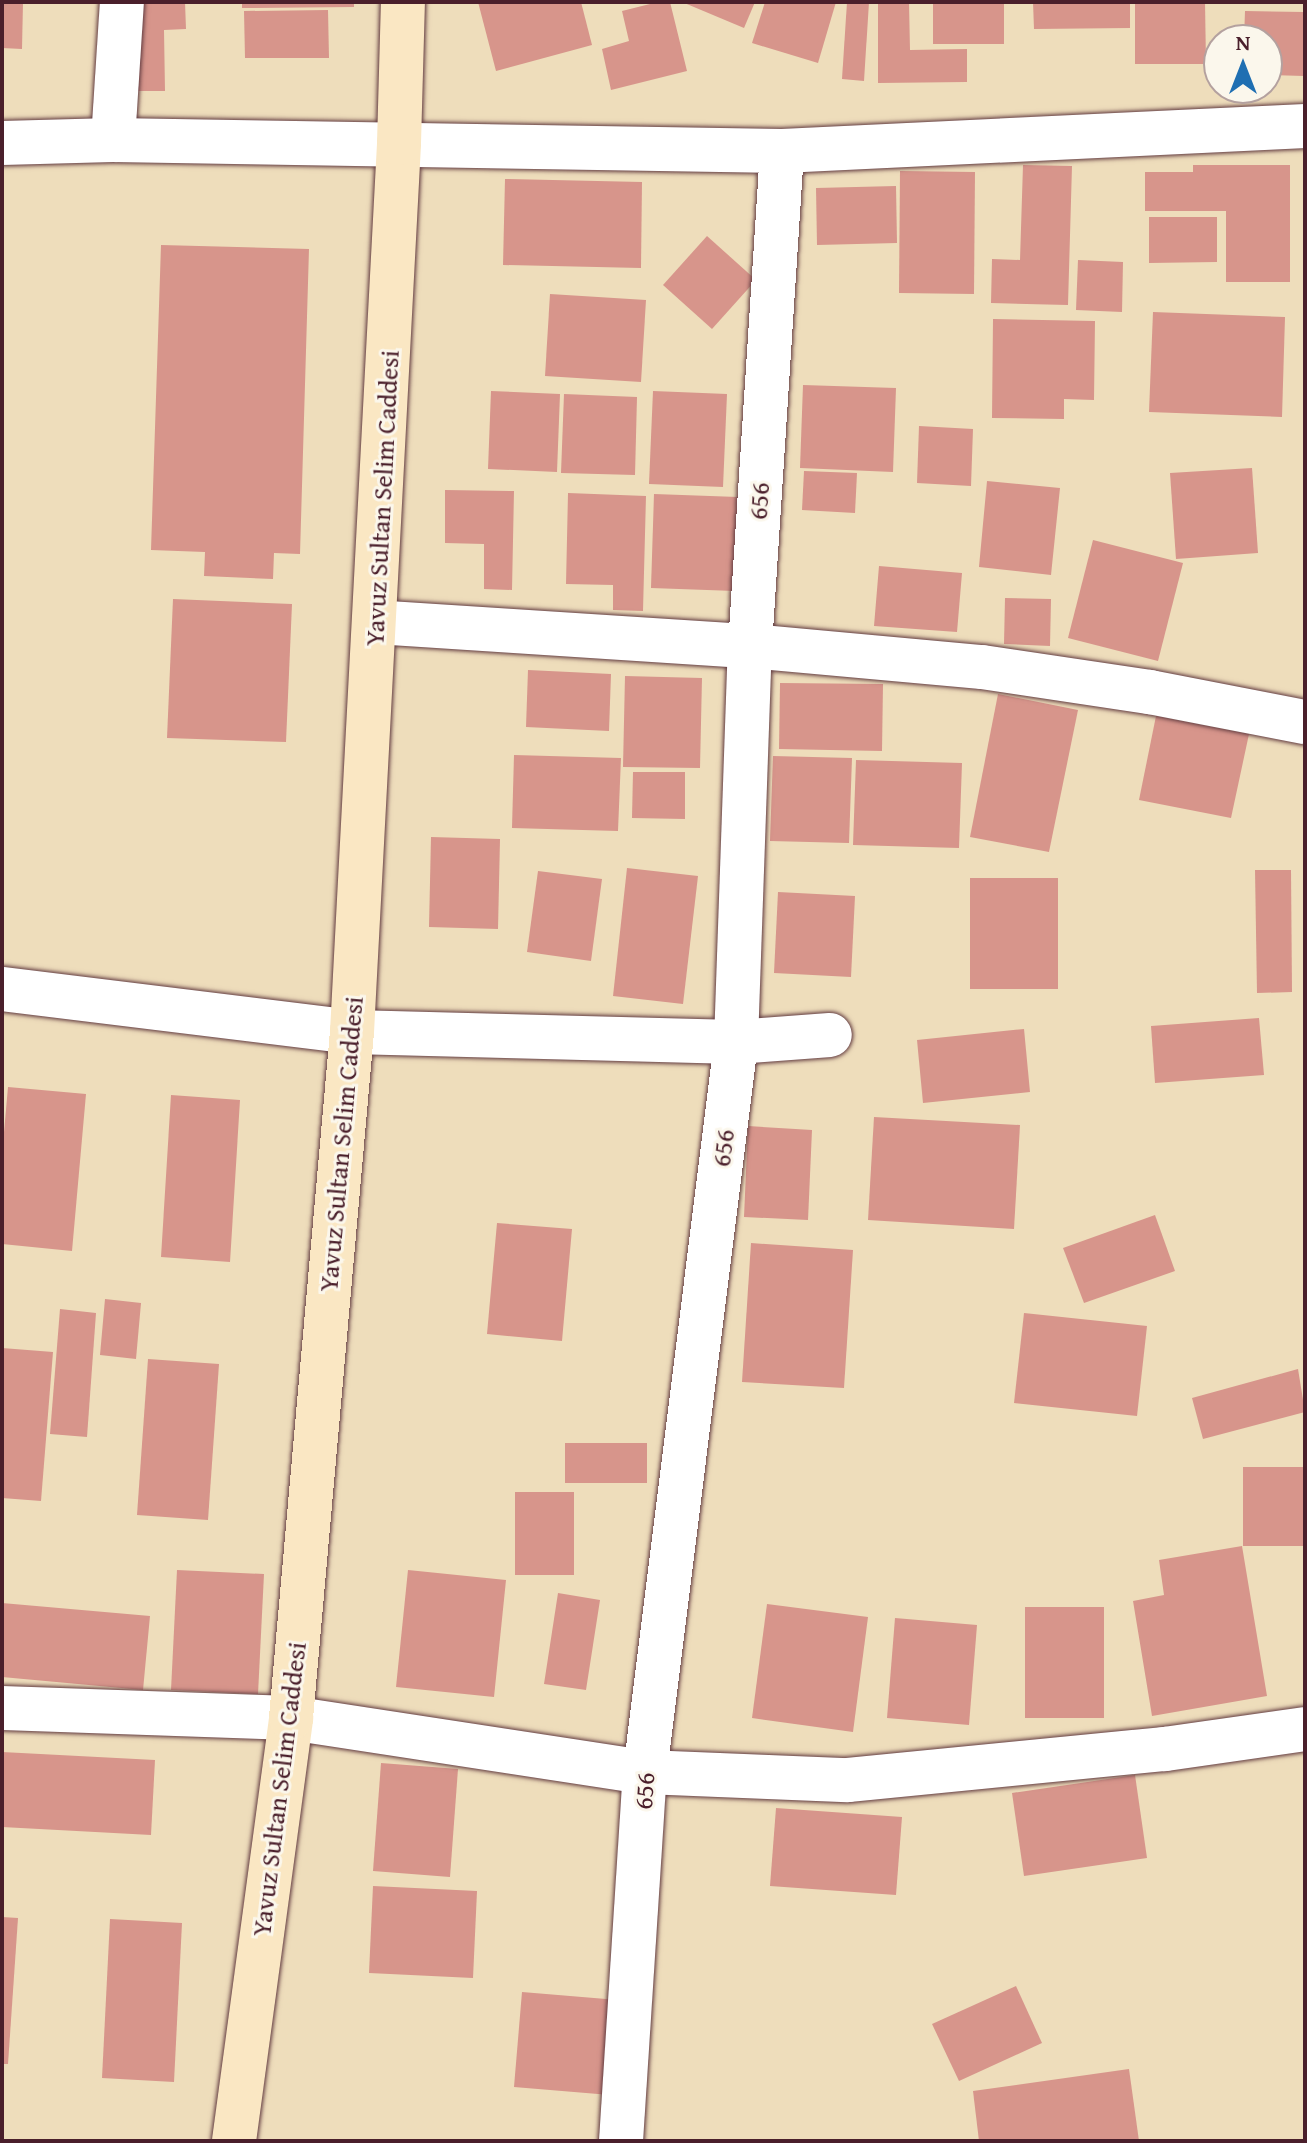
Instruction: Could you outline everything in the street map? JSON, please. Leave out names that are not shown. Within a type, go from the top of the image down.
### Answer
[{"type":"street","points":[[113,140],[122,2]]},
{"type":"street","name":"Yavuz Sultan Selim Caddesi","points":[[234,2141],[291,1718],[352,1032],[399,143],[403,2]]},
{"type":"street","points":[[2,143],[113,140],[782,151],[1305,126]]},
{"type":"street","name":"656","points":[[621,2141],[645,1772],[736,1042],[750,646],[782,151]]},
{"type":"street","points":[[375,622],[750,646],[982,667],[1150,692],[1305,722]]},
{"type":"street","points":[[2,989],[352,1032],[736,1042],[830,1035]]},
{"type":"street","points":[[2,1708],[291,1718],[645,1772],[848,1780],[1165,1749],[1305,1729]]},
{"type":"building","points":[[2,2],[23,2],[22,49],[2,48]]},
{"type":"building","points":[[132,2],[185,2],[186,29],[164,30],[165,91],[134,91]]},
{"type":"building","points":[[242,2],[354,2],[354,7],[242,8]]},
{"type":"building","points":[[478,2],[581,2],[592,45],[496,71]]},
{"type":"building","points":[[670,2],[687,71],[611,90],[602,49],[629,41],[622,11]]},
{"type":"building","points":[[682,2],[755,2],[744,28]]},
{"type":"building","points":[[765,2],[836,2],[818,63],[752,43]]},
{"type":"building","points":[[847,2],[869,2],[864,81],[842,79]]},
{"type":"building","points":[[878,2],[909,2],[910,50],[967,49],[967,82],[878,83]]},
{"type":"building","points":[[933,2],[1004,2],[1004,44],[933,44]]},
{"type":"building","points":[[1033,2],[1130,2],[1130,28],[1034,29]]},
{"type":"building","points":[[1135,2],[1205,2],[1203,64],[1135,64]]},
{"type":"building","points":[[328,10],[329,58],[245,58],[244,11]]},
{"type":"building","points":[[1245,11],[1304,12],[1304,76],[1283,75],[1283,24],[1245,24]]},
{"type":"building","points":[[1023,165],[1072,166],[1068,305],[991,303],[992,259],[1020,260]]},
{"type":"building","points":[[1193,165],[1290,165],[1290,282],[1226,282],[1226,211],[1145,211],[1145,172],[1193,172]]},
{"type":"building","points":[[900,171],[975,172],[974,294],[899,293]]},
{"type":"building","points":[[505,179],[642,182],[641,268],[503,265]]},
{"type":"building","points":[[896,186],[897,243],[817,245],[816,188]]},
{"type":"building","points":[[1149,217],[1217,217],[1217,262],[1149,263]]},
{"type":"building","points":[[707,236],[756,280],[712,329],[663,285]]},
{"type":"building","points":[[161,245],[309,249],[300,554],[274,553],[273,579],[204,576],[205,552],[151,550]]},
{"type":"building","points":[[1078,260],[1123,262],[1122,312],[1076,310]]},
{"type":"building","points":[[550,294],[646,300],[641,382],[545,376]]},
{"type":"building","points":[[1153,312],[1285,317],[1282,417],[1149,412]]},
{"type":"building","points":[[993,319],[1095,321],[1094,400],[1064,399],[1064,419],[992,418]]},
{"type":"building","points":[[803,385],[896,388],[893,472],[800,468]]},
{"type":"building","points":[[491,391],[560,394],[557,472],[488,469]]},
{"type":"building","points":[[653,391],[727,394],[723,487],[649,484]]},
{"type":"building","points":[[564,394],[637,397],[635,475],[561,473]]},
{"type":"building","points":[[919,426],[973,429],[971,486],[917,483]]},
{"type":"building","points":[[1252,468],[1258,553],[1176,559],[1170,473]]},
{"type":"building","points":[[804,471],[857,473],[855,513],[802,510]]},
{"type":"building","points":[[987,481],[1060,488],[1051,575],[979,567]]},
{"type":"building","points":[[445,490],[514,491],[512,590],[484,589],[484,544],[445,543]]},
{"type":"building","points":[[568,493],[646,496],[643,611],[613,610],[613,585],[566,584]]},
{"type":"building","points":[[654,494],[738,497],[735,591],[651,588]]},
{"type":"building","points":[[1093,540],[1183,563],[1158,661],[1068,638]]},
{"type":"building","points":[[879,566],[962,573],[957,632],[874,626]]},
{"type":"building","points":[[1005,598],[1051,599],[1050,646],[1004,644]]},
{"type":"building","points":[[173,599],[292,604],[286,742],[167,738]]},
{"type":"building","points":[[528,670],[611,674],[609,731],[526,727]]},
{"type":"building","points":[[625,676],[702,678],[700,768],[623,767]]},
{"type":"building","points":[[780,683],[883,684],[882,751],[779,749]]},
{"type":"building","points":[[998,694],[1078,710],[1049,852],[970,837]]},
{"type":"building","points":[[1156,716],[1249,734],[1231,818],[1139,800]]},
{"type":"building","points":[[514,755],[621,758],[618,831],[512,828]]},
{"type":"building","points":[[773,756],[852,758],[849,843],[770,841]]},
{"type":"building","points":[[856,760],[962,763],[959,848],[853,845]]},
{"type":"building","points":[[633,772],[685,772],[685,819],[632,818]]},
{"type":"building","points":[[431,837],[500,839],[498,929],[429,927]]},
{"type":"building","points":[[627,868],[698,876],[683,1004],[613,996]]},
{"type":"building","points":[[1255,870],[1291,870],[1292,992],[1257,993]]},
{"type":"building","points":[[538,871],[602,879],[591,961],[527,952]]},
{"type":"building","points":[[970,878],[1058,878],[1058,989],[970,989]]},
{"type":"building","points":[[778,892],[855,896],[851,977],[774,973]]},
{"type":"building","points":[[1259,1018],[1264,1075],[1155,1083],[1151,1026]]},
{"type":"building","points":[[1024,1029],[1030,1092],[923,1103],[917,1040]]},
{"type":"building","points":[[8,1087],[86,1094],[72,1251],[2,1244],[2,1155]]},
{"type":"building","points":[[171,1095],[240,1100],[230,1262],[161,1257]]},
{"type":"building","points":[[874,1117],[1020,1125],[1014,1229],[868,1220]]},
{"type":"building","points":[[748,1126],[812,1130],[808,1220],[744,1217]]},
{"type":"building","points":[[1155,1215],[1175,1271],[1084,1303],[1063,1248]]},
{"type":"building","points":[[497,1223],[572,1229],[562,1341],[487,1334]]},
{"type":"building","points":[[751,1243],[853,1250],[844,1388],[742,1382]]},
{"type":"building","points":[[105,1299],[141,1303],[136,1359],[100,1355]]},
{"type":"building","points":[[60,1309],[96,1313],[87,1437],[50,1434]]},
{"type":"building","points":[[1024,1313],[1147,1326],[1137,1416],[1014,1403]]},
{"type":"building","points":[[2,1348],[53,1352],[41,1501],[2,1498]]},
{"type":"building","points":[[148,1359],[219,1364],[208,1520],[137,1515]]},
{"type":"building","points":[[1298,1369],[1305,1412],[1203,1439],[1192,1398]]},
{"type":"building","points":[[565,1443],[647,1443],[647,1483],[565,1483]]},
{"type":"building","points":[[1243,1467],[1305,1467],[1305,1546],[1243,1546]]},
{"type":"building","points":[[515,1492],[574,1492],[574,1575],[515,1575]]},
{"type":"building","points":[[1242,1546],[1267,1696],[1152,1716],[1133,1601],[1164,1595],[1159,1560]]},
{"type":"building","points":[[177,1570],[264,1574],[258,1694],[171,1690]]},
{"type":"building","points":[[408,1570],[506,1580],[494,1697],[396,1687]]},
{"type":"building","points":[[558,1593],[600,1600],[586,1690],[544,1684]]},
{"type":"building","points":[[2,1603],[150,1616],[143,1690],[2,1677]]},
{"type":"building","points":[[767,1604],[868,1617],[853,1732],[752,1718]]},
{"type":"building","points":[[1025,1607],[1104,1607],[1104,1718],[1025,1718]]},
{"type":"building","points":[[895,1618],[977,1625],[969,1725],[887,1718]]},
{"type":"building","points":[[2,1752],[155,1760],[151,1835],[2,1827]]},
{"type":"building","points":[[381,1763],[458,1769],[450,1877],[373,1871]]},
{"type":"building","points":[[1135,1775],[1147,1858],[1024,1876],[1012,1793]]},
{"type":"building","points":[[776,1808],[902,1817],[896,1895],[770,1886]]},
{"type":"building","points":[[373,1886],[477,1891],[473,1978],[369,1973]]},
{"type":"building","points":[[2,1917],[18,1918],[8,2064],[2,2064]]},
{"type":"building","points":[[110,1919],[182,1923],[174,2082],[102,2078]]},
{"type":"building","points":[[1016,1986],[1042,2043],[959,2081],[932,2024]]},
{"type":"building","points":[[522,1992],[618,2000],[610,2095],[514,2087]]},
{"type":"building","points":[[1129,2069],[1139,2141],[979,2141],[973,2091]]}]
